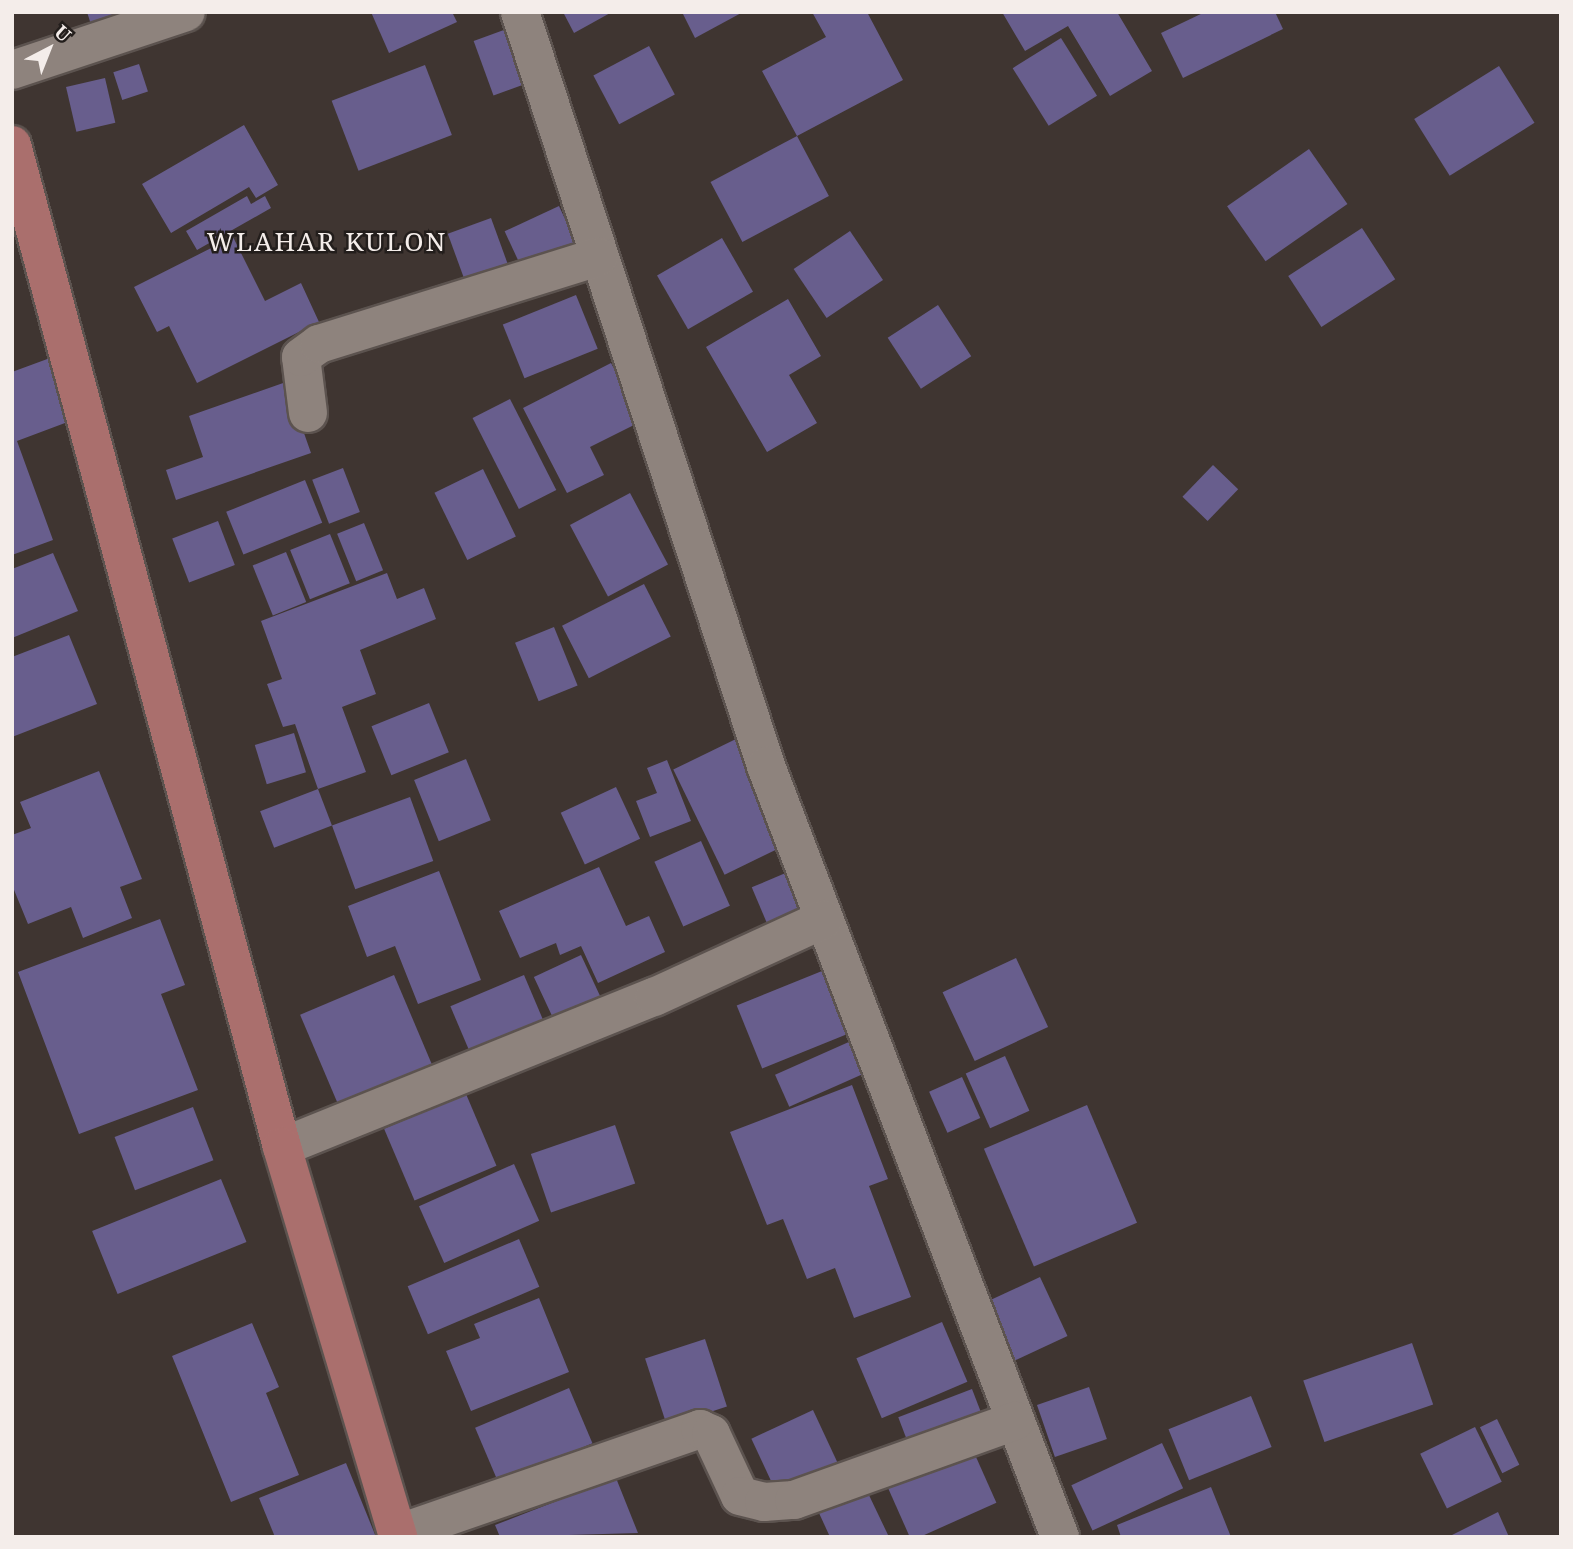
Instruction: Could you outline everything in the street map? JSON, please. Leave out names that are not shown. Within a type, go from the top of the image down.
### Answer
[{"type":"main road","points":[[12,145],[282,1147],[398,1535]]},
{"type":"street","points":[[12,70],[186,12]]},
{"type":"street","points":[[520,12],[766,766],[1060,1537]]},
{"type":"street","points":[[308,413],[301,357],[319,344],[599,257]]},
{"type":"street","points":[[282,1147],[654,997],[824,919]]},
{"type":"street","points":[[398,1535],[700,1429],[711,1434],[740,1496],[764,1502],[794,1500],[1016,1421]]},
{"type":"building","points":[[87,12],[169,12],[95,37]]},
{"type":"building","points":[[371,12],[452,12],[457,22],[389,53]]},
{"type":"building","points":[[563,12],[612,12],[574,33]]},
{"type":"building","points":[[682,12],[743,12],[695,38]]},
{"type":"building","points":[[812,12],[867,12],[903,80],[797,136],[762,71],[826,37]]},
{"type":"building","points":[[1002,12],[1117,12],[1152,71],[1110,96],[1068,26],[1025,51]]},
{"type":"building","points":[[1205,12],[1275,12],[1283,29],[1183,78],[1161,33]]},
{"type":"building","points":[[515,26],[535,81],[493,96],[474,41]]},
{"type":"building","points":[[1061,38],[1097,96],[1049,126],[1013,68]]},
{"type":"building","points":[[649,46],[675,95],[619,124],[593,76]]},
{"type":"building","points":[[139,64],[148,92],[122,100],[113,72]]},
{"type":"building","points":[[425,65],[452,135],[359,171],[332,101]]},
{"type":"building","points":[[1499,66],[1535,123],[1450,176],[1414,119]]},
{"type":"building","points":[[105,78],[115,123],[76,132],[66,87]]},
{"type":"building","points":[[244,125],[278,185],[256,198],[249,187],[171,233],[142,184]]},
{"type":"building","points":[[797,136],[829,196],[742,242],[710,182]]},
{"type":"building","points":[[1309,149],[1347,204],[1266,261],[1227,206]]},
{"type":"building","points":[[247,196],[251,204],[265,196],[271,208],[197,250],[186,231]]},
{"type":"building","points":[[559,206],[578,246],[523,271],[505,231]]},
{"type":"building","points":[[491,218],[512,275],[469,291],[448,234]]},
{"type":"building","points":[[1362,228],[1395,279],[1321,327],[1288,276]]},
{"type":"building","points":[[850,231],[883,280],[827,318],[794,269]]},
{"type":"building","points":[[233,237],[265,301],[301,283],[319,322],[197,383],[169,326],[157,332],[134,287]]},
{"type":"building","points":[[722,238],[753,292],[688,329],[657,276]]},
{"type":"building","points":[[576,295],[598,349],[524,378],[503,325]]},
{"type":"building","points":[[788,299],[821,356],[789,375],[817,423],[767,452],[706,347]]},
{"type":"building","points":[[938,305],[971,356],[921,389],[888,338]]},
{"type":"building","points":[[50,358],[73,420],[17,441],[53,540],[12,555],[12,372]]},
{"type":"building","points":[[611,363],[642,421],[590,447],[604,475],[567,493],[523,408]]},
{"type":"building","points":[[286,382],[311,453],[176,500],[166,470],[203,457],[189,416]]},
{"type":"building","points":[[510,399],[556,490],[519,509],[473,418]]},
{"type":"building","points":[[1213,465],[1238,489],[1208,521],[1182,497]]},
{"type":"building","points":[[343,468],[360,512],[329,524],[312,480]]},
{"type":"building","points":[[483,469],[516,536],[467,560],[434,493]]},
{"type":"building","points":[[305,480],[322,523],[243,554],[226,512]]},
{"type":"building","points":[[630,493],[668,565],[608,596],[570,525]]},
{"type":"building","points":[[218,521],[235,565],[189,582],[172,539]]},
{"type":"building","points":[[364,523],[383,570],[356,581],[337,534]]},
{"type":"building","points":[[330,534],[350,583],[310,599],[290,550]]},
{"type":"building","points":[[286,552],[306,602],[273,616],[253,565]]},
{"type":"building","points":[[53,553],[78,611],[12,638],[12,569]]},
{"type":"building","points":[[387,573],[397,599],[424,588],[436,619],[360,650],[376,694],[342,707],[366,772],[318,789],[295,724],[283,727],[267,684],[282,679],[261,621]]},
{"type":"building","points":[[644,584],[671,637],[589,678],[562,626]]},
{"type":"building","points":[[554,627],[578,685],[539,701],[515,643]]},
{"type":"building","points":[[69,635],[97,704],[12,737],[12,657]]},
{"type":"building","points":[[429,703],[449,752],[391,775],[372,726]]},
{"type":"building","points":[[294,733],[306,772],[267,784],[255,745]]},
{"type":"building","points":[[738,738],[789,843],[725,875],[673,770]]},
{"type":"building","points":[[466,759],[491,820],[439,841],[414,780]]},
{"type":"building","points":[[667,760],[691,821],[650,837],[636,801],[657,793],[647,768]]},
{"type":"building","points":[[99,771],[142,879],[120,887],[132,918],[83,938],[71,907],[28,924],[12,885],[12,835],[31,828],[20,802]]},
{"type":"building","points":[[616,787],[640,839],[585,864],[561,813]]},
{"type":"building","points":[[318,789],[332,825],[274,848],[260,811]]},
{"type":"building","points":[[410,797],[433,861],[355,889],[332,825]]},
{"type":"building","points":[[701,841],[730,906],[683,927],[654,862]]},
{"type":"building","points":[[599,867],[626,926],[649,916],[665,952],[598,983],[581,946],[560,955],[556,943],[520,958],[499,911]]},
{"type":"building","points":[[795,869],[812,909],[769,927],[752,887]]},
{"type":"building","points":[[439,871],[481,980],[418,1004],[395,946],[367,957],[348,906]]},
{"type":"building","points":[[160,919],[185,985],[161,994],[198,1090],[79,1134],[18,972]]},
{"type":"building","points":[[581,955],[603,1002],[556,1024],[534,977]]},
{"type":"building","points":[[1016,958],[1048,1027],[975,1061],[943,992]]},
{"type":"building","points":[[822,971],[847,1034],[762,1069],[737,1005]]},
{"type":"building","points":[[394,975],[434,1069],[340,1109],[300,1015]]},
{"type":"building","points":[[524,975],[545,1024],[471,1055],[450,1006]]},
{"type":"building","points":[[860,1037],[874,1069],[789,1107],[775,1075]]},
{"type":"building","points":[[1005,1056],[1029,1111],[990,1128],[966,1073]]},
{"type":"building","points":[[962,1077],[980,1118],[947,1133],[929,1092]]},
{"type":"building","points":[[852,1085],[888,1179],[869,1186],[911,1297],[854,1318],[835,1268],[807,1279],[783,1219],[767,1225],[730,1132]]},
{"type":"building","points":[[466,1094],[496,1166],[415,1201],[384,1129]]},
{"type":"building","points":[[1087,1105],[1137,1223],[1034,1267],[984,1149]]},
{"type":"building","points":[[193,1107],[213,1160],[135,1190],[115,1137]]},
{"type":"building","points":[[615,1125],[635,1184],[551,1213],[531,1154]]},
{"type":"building","points":[[514,1164],[539,1221],[444,1263],[419,1206]]},
{"type":"building","points":[[221,1179],[246,1242],[118,1294],[92,1231]]},
{"type":"building","points":[[519,1239],[539,1287],[428,1334],[408,1286]]},
{"type":"building","points":[[1040,1277],[1067,1336],[1010,1363],[983,1304]]},
{"type":"building","points":[[539,1298],[569,1372],[471,1411],[446,1351],[480,1338],[474,1324]]},
{"type":"building","points":[[942,1322],[967,1382],[882,1418],[856,1358]]},
{"type":"building","points":[[252,1323],[279,1387],[266,1393],[299,1475],[231,1502],[172,1356]]},
{"type":"building","points":[[705,1339],[727,1407],[667,1426],[645,1358]]},
{"type":"building","points":[[1412,1343],[1433,1404],[1324,1442],[1303,1380]]},
{"type":"building","points":[[1089,1387],[1107,1439],[1055,1457],[1037,1405]]},
{"type":"building","points":[[569,1388],[592,1443],[499,1483],[475,1428]]},
{"type":"building","points":[[972,1389],[986,1426],[913,1455],[898,1417]]},
{"type":"building","points":[[1251,1396],[1272,1447],[1189,1480],[1168,1429]]},
{"type":"building","points":[[813,1410],[840,1469],[779,1498],[751,1439]]},
{"type":"building","points":[[1497,1419],[1519,1465],[1502,1473],[1480,1427]]},
{"type":"building","points":[[1475,1427],[1502,1482],[1447,1509],[1420,1454]]},
{"type":"building","points":[[1162,1443],[1183,1488],[1093,1531],[1071,1485]]},
{"type":"building","points":[[972,1448],[996,1503],[920,1537],[910,1537],[887,1486]]},
{"type":"building","points":[[346,1463],[376,1537],[275,1537],[259,1498]]},
{"type":"building","points":[[616,1478],[638,1533],[500,1537],[495,1525]]},
{"type":"building","points":[[1211,1487],[1231,1537],[1121,1537],[1117,1525]]},
{"type":"building","points":[[867,1491],[889,1537],[830,1537],[819,1513]]},
{"type":"building","points":[[1498,1512],[1509,1537],[1448,1537]]},
{"type":"district","name":"WLAHAR KULON","points":[[327,242]]}]
